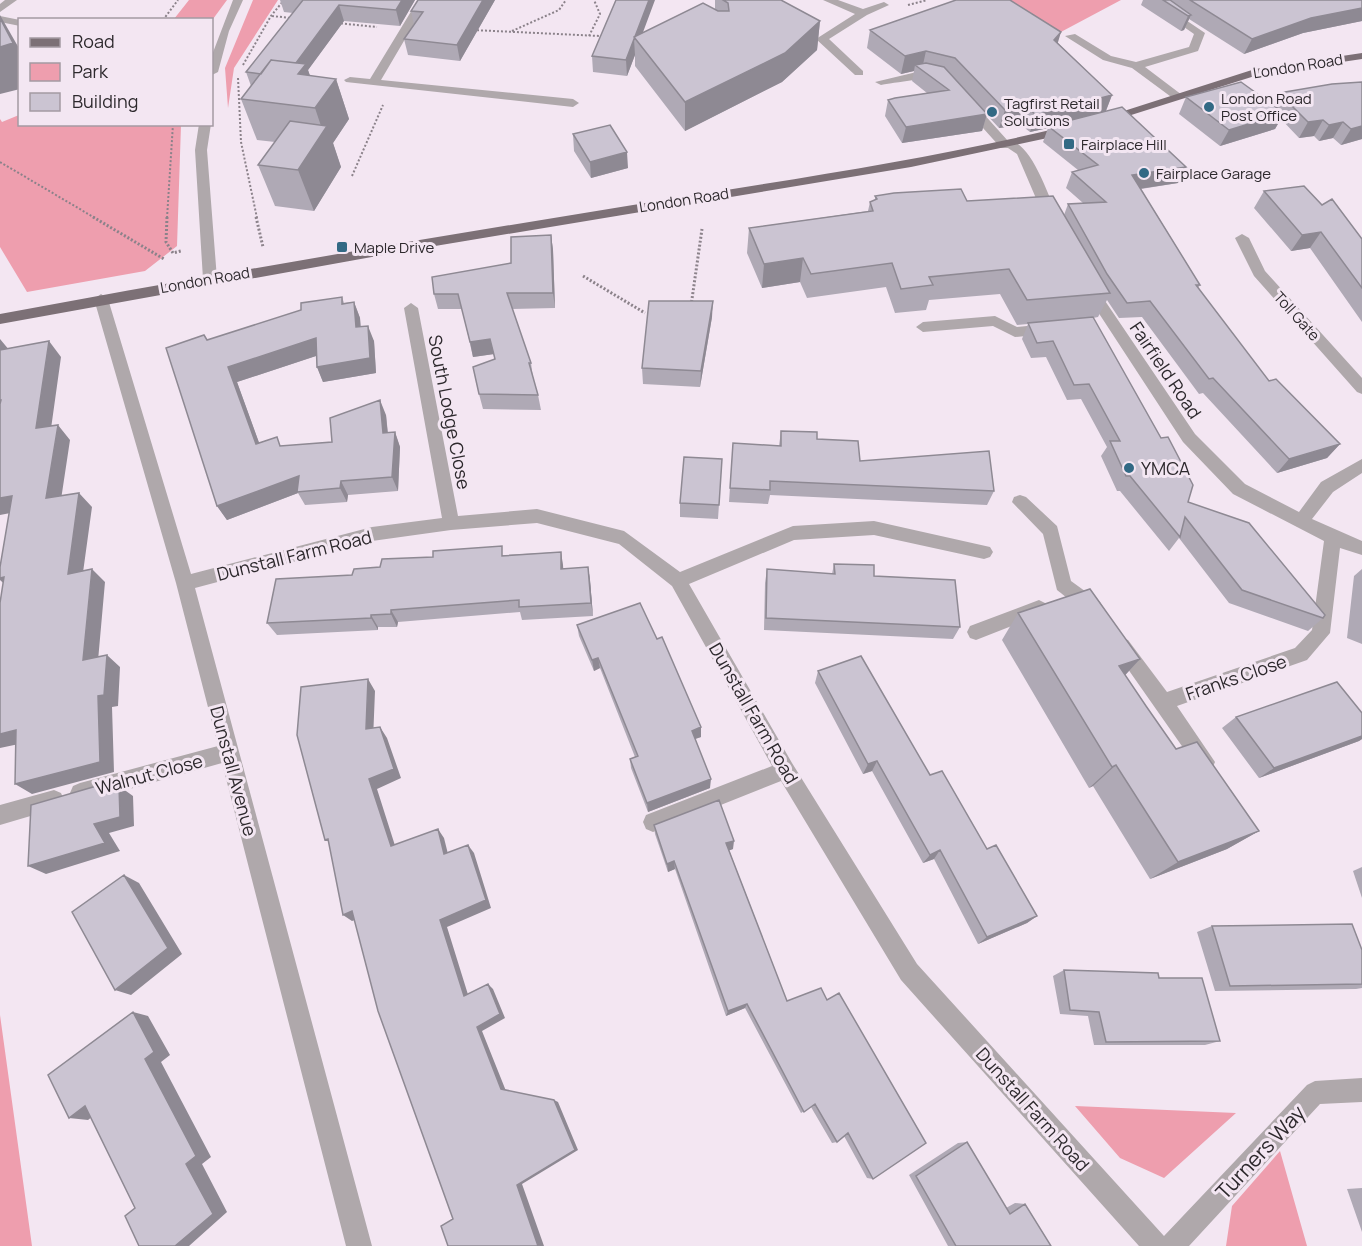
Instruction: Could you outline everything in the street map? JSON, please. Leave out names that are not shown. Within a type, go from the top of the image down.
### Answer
[{"type":"main road","name":"London Road","points":[[0,319],[267,269],[1008,145],[1090,124],[1259,71],[1362,56]]},
{"type":"street","points":[[0,9],[12,0]]},
{"type":"street","points":[[213,69],[224,31],[238,0]]},
{"type":"street","points":[[374,82],[408,30],[423,0]]},
{"type":"street","points":[[828,0],[863,13]]},
{"type":"street","points":[[859,73],[822,39],[863,13],[884,5]]},
{"type":"street","points":[[1136,66],[1194,49],[1200,33],[1168,11]]},
{"type":"street","points":[[0,19],[18,23]]},
{"type":"street","points":[[213,31],[224,31]]},
{"type":"street","points":[[1071,36],[1107,58],[1136,66],[1178,97]]},
{"type":"street","points":[[882,82],[925,73],[945,79]]},
{"type":"street","points":[[350,80],[573,103]]},
{"type":"street","points":[[960,95],[1008,145],[1022,152],[1060,234]]},
{"type":"street","points":[[205,126],[201,150],[210,279]]},
{"type":"street","name":"Toll Gate","points":[[1242,238],[1259,273],[1362,388]]},
{"type":"street","name":"Fairfield Road","points":[[1081,273],[1105,324],[1188,438],[1239,489],[1334,538],[1362,548]]},
{"type":"street","name":"Dunstall Avenue","points":[[101,299],[185,583],[359,1246]]},
{"type":"street","name":"South Lodge Close","points":[[411,308],[450,523]]},
{"type":"street","points":[[923,327],[995,321],[1015,332],[1057,328]]},
{"type":"street","points":[[1301,522],[1327,487],[1362,465]]},
{"type":"street","name":"Franks Close","points":[[1020,502],[1052,531],[1063,585],[1094,607],[1163,702],[1301,654],[1321,633],[1334,538]]},
{"type":"street","name":"Dunstall Farm Road","points":[[185,583],[372,534],[450,523],[537,516],[624,538],[678,580],[785,770],[909,972],[1156,1246]]},
{"type":"street","points":[[678,580],[794,533],[874,528],[984,552]]},
{"type":"street","points":[[976,632],[1055,601],[1094,607]]},
{"type":"street","points":[[1163,702],[1218,780]]},
{"type":"street","name":"Walnut Close","points":[[0,815],[229,752]]},
{"type":"street","points":[[653,822],[785,770]]},
{"type":"street","name":"Turners Way","points":[[1172,1246],[1315,1093],[1362,1090]]},
{"type":"path","points":[[164,18],[178,0]]},
{"type":"path","points":[[267,269],[245,168],[236,104],[238,72],[271,16],[284,0]]},
{"type":"path","points":[[512,32],[559,10],[566,0]]},
{"type":"path","points":[[589,36],[600,14],[594,0]]},
{"type":"path","points":[[271,16],[294,19]]},
{"type":"path","points":[[328,22],[408,30]]},
{"type":"path","points":[[466,30],[600,36]]},
{"type":"path","points":[[352,176],[384,102],[396,84]]},
{"type":"path","points":[[236,104],[247,103]]},
{"type":"path","points":[[173,126],[166,242],[173,253],[208,246]]},
{"type":"path","points":[[0,162],[164,259]]},
{"type":"path","points":[[691,307],[702,229]]},
{"type":"path","points":[[583,276],[645,313]]},
{"type":"green space","points":[[189,0],[227,0],[213,19],[175,18]]},
{"type":"green space","points":[[253,0],[278,0],[234,68],[228,108],[225,68]]},
{"type":"green space","points":[[993,0],[1121,0],[1059,33]]},
{"type":"green space","points":[[18,115],[18,126],[181,126],[177,246],[145,271],[27,292],[0,247],[0,119],[2,122]]},
{"type":"green space","points":[[0,1015],[32,1246],[0,1246]]},
{"type":"green space","points":[[1075,1106],[1236,1113],[1164,1178],[1120,1158]]},
{"type":"green space","points":[[1280,1151],[1307,1246],[1226,1246],[1232,1206]]},
{"type":"building","points":[[303,0],[402,0],[396,10],[339,5],[296,63],[271,60],[261,74],[246,72]]},
{"type":"building","points":[[418,0],[483,0],[457,45],[404,39],[423,12],[411,11]]},
{"type":"building","points":[[616,0],[649,0],[626,60],[592,56]]},
{"type":"building","points":[[723,0],[781,0],[820,21],[785,53],[685,102],[634,37],[703,3],[718,11],[729,11],[728,3]]},
{"type":"building","points":[[956,0],[1010,0],[1061,32],[1054,40],[1112,95],[1036,115],[1027,107],[1005,110],[955,58],[926,51],[905,56],[870,30]]},
{"type":"building","points":[[1163,0],[1170,0],[1191,15],[1188,16]]},
{"type":"building","points":[[1190,0],[1362,0],[1362,8],[1311,18],[1252,39]]},
{"type":"building","points":[[0,18],[13,43],[0,47]]},
{"type":"building","points":[[271,60],[306,64],[298,74],[336,79],[315,108],[241,99]]},
{"type":"building","points":[[926,63],[944,67],[987,114],[906,127],[888,100],[949,90],[915,65]]},
{"type":"building","points":[[1241,82],[1284,113],[1229,130],[1186,97]]},
{"type":"building","points":[[1362,82],[1362,126],[1351,129],[1343,122],[1329,125],[1323,120],[1308,122],[1279,93],[1332,84]]},
{"type":"building","points":[[1122,107],[1186,167],[1132,175],[1200,285],[1196,285],[1269,381],[1276,379],[1340,444],[1289,459],[1213,378],[1209,379],[1150,301],[1127,303],[1107,274],[1068,204],[1106,202],[1072,172],[1098,165],[1048,126]]},
{"type":"building","points":[[290,121],[327,126],[298,170],[258,165]]},
{"type":"building","points":[[610,125],[627,152],[590,162],[573,134]]},
{"type":"building","points":[[1304,186],[1322,205],[1332,199],[1362,239],[1362,288],[1321,232],[1302,235],[1264,191]]},
{"type":"building","points":[[961,189],[967,201],[1053,196],[1110,293],[1027,300],[1009,269],[929,277],[933,285],[901,289],[892,263],[811,274],[803,258],[764,264],[749,228],[873,211],[870,202],[877,199],[875,196]]},
{"type":"building","points":[[551,235],[553,293],[507,293],[531,363],[529,363],[538,395],[479,394],[473,367],[495,359],[490,339],[470,342],[458,294],[434,294],[432,277],[511,263],[511,237]]},
{"type":"building","points":[[342,297],[342,304],[354,302],[356,327],[368,326],[370,358],[317,367],[316,338],[228,367],[256,444],[277,437],[280,446],[332,442],[330,418],[380,400],[383,433],[395,432],[392,477],[341,481],[340,488],[297,492],[299,476],[217,506],[166,348],[204,335],[207,340],[301,310],[301,303]]},
{"type":"building","points":[[649,301],[713,301],[701,371],[642,368]]},
{"type":"building","points":[[1093,317],[1161,438],[1168,437],[1193,485],[1188,502],[1249,523],[1325,615],[1323,618],[1242,590],[1185,517],[1180,537],[1130,476],[1126,476],[1110,441],[1120,441],[1089,384],[1074,385],[1053,341],[1037,343],[1028,323]]},
{"type":"building","points":[[49,341],[36,428],[58,425],[46,498],[79,493],[68,574],[92,569],[83,660],[107,655],[104,695],[98,696],[100,762],[15,784],[16,730],[0,734],[0,603],[4,577],[0,578],[0,567],[12,496],[0,498],[0,350]]},
{"type":"building","points":[[781,431],[817,432],[817,439],[858,441],[860,461],[989,451],[994,491],[770,481],[770,490],[730,488],[733,443],[781,446]]},
{"type":"building","points":[[684,457],[722,459],[719,505],[680,503]]},
{"type":"building","points":[[502,546],[502,556],[561,552],[561,569],[588,567],[591,603],[519,607],[519,600],[391,610],[391,614],[371,615],[371,618],[267,623],[276,579],[352,575],[354,569],[380,567],[382,559],[433,557],[433,551]]},
{"type":"building","points":[[834,564],[874,565],[874,576],[955,580],[960,627],[766,618],[767,569],[835,574]]},
{"type":"building","points":[[1090,589],[1140,659],[1119,666],[1176,749],[1197,742],[1259,831],[1178,862],[1116,765],[1112,767],[1018,613]]},
{"type":"building","points":[[640,603],[657,639],[662,637],[701,727],[692,731],[711,779],[647,803],[630,759],[638,756],[598,658],[592,660],[577,625]]},
{"type":"building","points":[[861,656],[930,775],[942,771],[987,849],[996,845],[1037,916],[987,937],[940,850],[930,855],[877,761],[868,764],[818,671]]},
{"type":"building","points":[[368,679],[366,729],[380,727],[394,769],[369,779],[391,846],[438,829],[444,854],[468,845],[486,900],[440,920],[464,996],[488,984],[500,1014],[477,1027],[501,1089],[554,1100],[575,1150],[517,1185],[538,1246],[448,1246],[441,1226],[453,1219],[378,1011],[352,911],[343,915],[328,839],[325,840],[297,735],[301,687]]},
{"type":"building","points":[[1337,682],[1362,713],[1362,736],[1274,768],[1236,717]]},
{"type":"building","points":[[100,785],[101,791],[119,786],[120,817],[94,824],[105,843],[28,866],[31,805]]},
{"type":"building","points":[[719,800],[734,841],[726,843],[787,1001],[821,988],[827,1000],[839,993],[926,1143],[873,1179],[848,1133],[837,1142],[815,1104],[804,1112],[747,1004],[728,1011],[674,861],[667,864],[654,825]]},
{"type":"building","points":[[124,875],[168,948],[115,990],[72,912]]},
{"type":"building","points":[[1352,924],[1362,950],[1362,984],[1230,986],[1212,926]]},
{"type":"building","points":[[1064,970],[1158,973],[1159,978],[1202,978],[1220,1041],[1106,1042],[1099,1012],[1070,1010]]},
{"type":"building","points":[[133,1012],[154,1052],[145,1059],[196,1156],[186,1164],[213,1214],[175,1246],[139,1246],[125,1216],[135,1208],[85,1106],[69,1118],[48,1075]]},
{"type":"building","points":[[967,1142],[1010,1214],[1025,1204],[1051,1246],[956,1246],[916,1176]]},
{"type":"place","name":"London Road Post Office","points":[[1209,107]]},
{"type":"place","name":"Tagfirst Retail Solutions","points":[[992,112]]},
{"type":"place","name":"Fairplace Hill","points":[[1069,144]]},
{"type":"place","name":"Fairplace Garage","points":[[1144,173]]},
{"type":"place","name":"Maple Drive","points":[[342,247]]},
{"type":"place","name":"YMCA","points":[[1129,468]]}]
